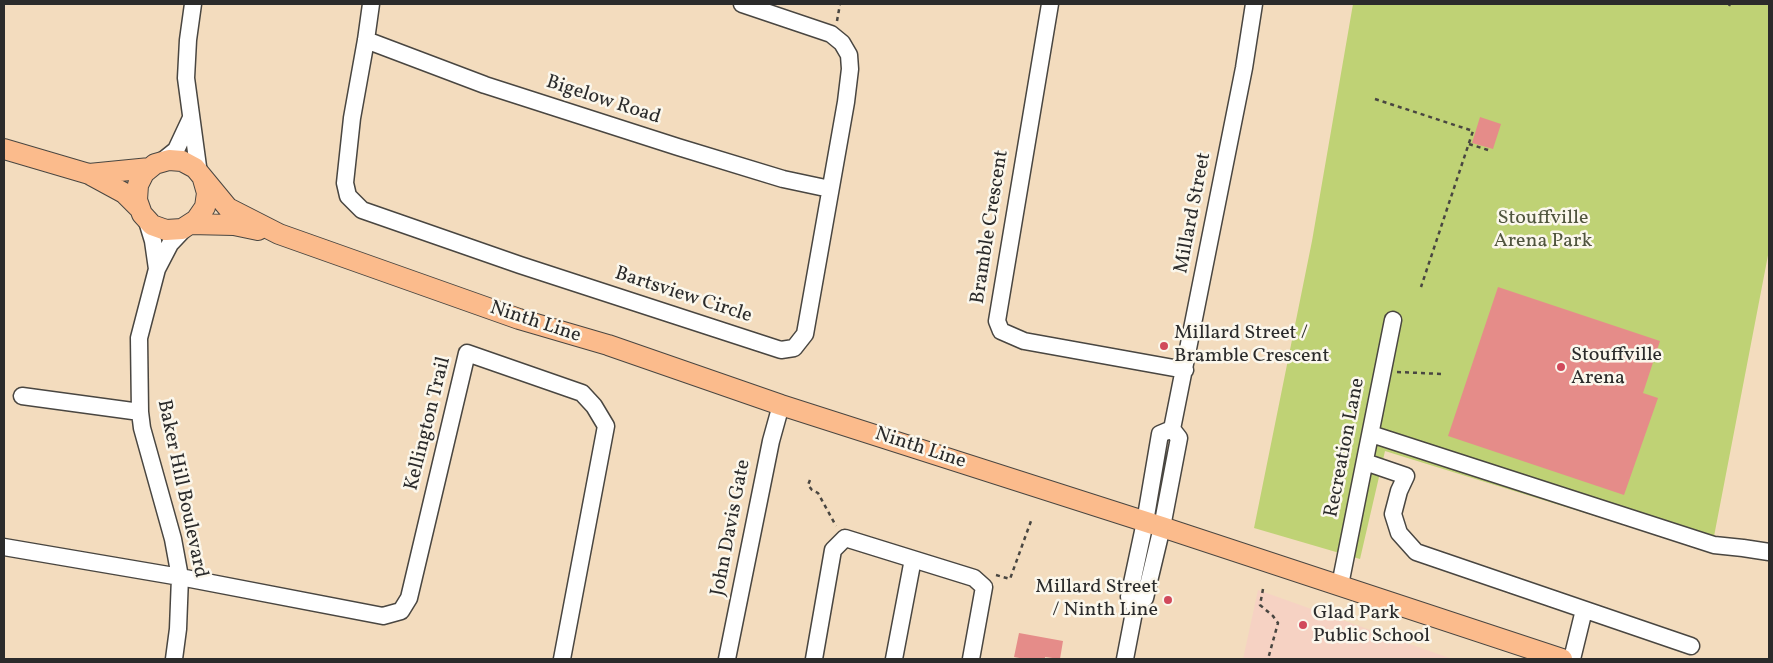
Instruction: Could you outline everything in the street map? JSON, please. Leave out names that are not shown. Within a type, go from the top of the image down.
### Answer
[{"type":"main road","points":[[4,149],[89,174],[124,193],[152,225],[166,230],[182,229],[196,220],[205,207],[207,193],[201,177],[195,168],[182,161],[168,160],[144,173],[138,185],[137,200],[143,214]]},
{"type":"main road","points":[[89,174],[156,165]]},
{"type":"main road","name":"Ninth Line","points":[[201,177],[228,208],[279,234],[511,316],[608,346],[780,405],[1154,524],[1562,659]]},
{"type":"main road","name":"Ninth Line","points":[[188,225],[234,226],[279,234]]},
{"type":"street","points":[[193,4],[188,40],[186,78],[190,118],[201,177]]},
{"type":"street","name":"Bartsview Circle","points":[[371,4],[352,118],[345,183],[348,196],[362,210],[520,265],[781,350],[794,348],[805,334],[846,102],[850,69],[849,56],[842,43],[832,34],[742,4]]},
{"type":"street","name":"Bramble Crescent","points":[[1050,4],[997,321],[1002,331],[1024,341],[1185,370]]},
{"type":"street","name":"Millard Street","points":[[1125,659],[1135,607],[1145,598],[1154,524],[1179,438],[1172,429],[1244,68],[1254,4]]},
{"type":"street","name":"Bigelow Road","points":[[366,40],[485,85],[678,148],[783,179],[830,189]]},
{"type":"street","points":[[156,165],[176,150],[190,118]]},
{"type":"street","name":"Baker Hill Boulevard","points":[[143,214],[153,241],[157,268]]},
{"type":"street","name":"Baker Hill Boulevard","points":[[174,659],[178,629],[180,576],[173,539],[147,447],[140,412],[139,338],[157,268],[170,244],[188,225]]},
{"type":"street","name":"Recreation Lane","points":[[1340,585],[1393,320]]},
{"type":"street","name":"Kellington Trail","points":[[180,576],[383,616],[401,612],[409,598],[468,353],[582,393],[594,406],[606,426],[562,659]]},
{"type":"street","points":[[22,396],[140,412]]},
{"type":"street","name":"John Davis Gate","points":[[727,659],[780,405]]},
{"type":"street","points":[[1371,434],[1714,546],[1769,552]]},
{"type":"street","points":[[1365,462],[1406,476],[1399,491],[1394,514],[1400,533],[1416,552],[1692,646]]},
{"type":"street","points":[[814,659],[833,550],[845,538],[974,578],[984,587],[971,659]]},
{"type":"street","points":[[4,547],[180,576]]},
{"type":"street","points":[[894,659],[913,560]]},
{"type":"street","points":[[1572,659],[1584,610]]},
{"type":"path","points":[[1375,100],[1473,132],[1421,287]]},
{"type":"path","points":[[1469,144],[1491,151]]},
{"type":"path","points":[[1383,371],[1443,374]]},
{"type":"path","points":[[810,480],[808,485],[818,493],[832,521],[845,538]]},
{"type":"path","points":[[996,575],[1010,579],[1031,521]]},
{"type":"path","points":[[1262,589],[1260,605],[1278,622],[1268,659]]},
{"type":"shaded area","name":"Glad Park Public School","points":[[1258,590],[1452,659],[1243,659]]},
{"type":"green space","name":"Stouffville Arena Park","points":[[1353,4],[1769,4],[1769,250],[1711,552],[1385,451],[1360,559],[1254,528],[1312,241]]},
{"type":"building","points":[[1480,117],[1501,124],[1493,149],[1472,143]]},
{"type":"building","name":"Stouffville Arena","points":[[1498,287],[1660,341],[1643,393],[1658,398],[1624,495],[1448,436]]},
{"type":"building","points":[[1019,633],[1063,641],[1060,659],[1045,657],[1045,659],[1025,659],[1014,657]]},
{"type":"place","name":"Millard Street / Bramble Crescent","points":[[1164,346]]},
{"type":"place","name":"Stouffville Arena","points":[[1561,367]]},
{"type":"place","name":"Millard Street / Ninth Line","points":[[1168,600]]},
{"type":"place","name":"Glad Park Public School","points":[[1303,625]]}]
